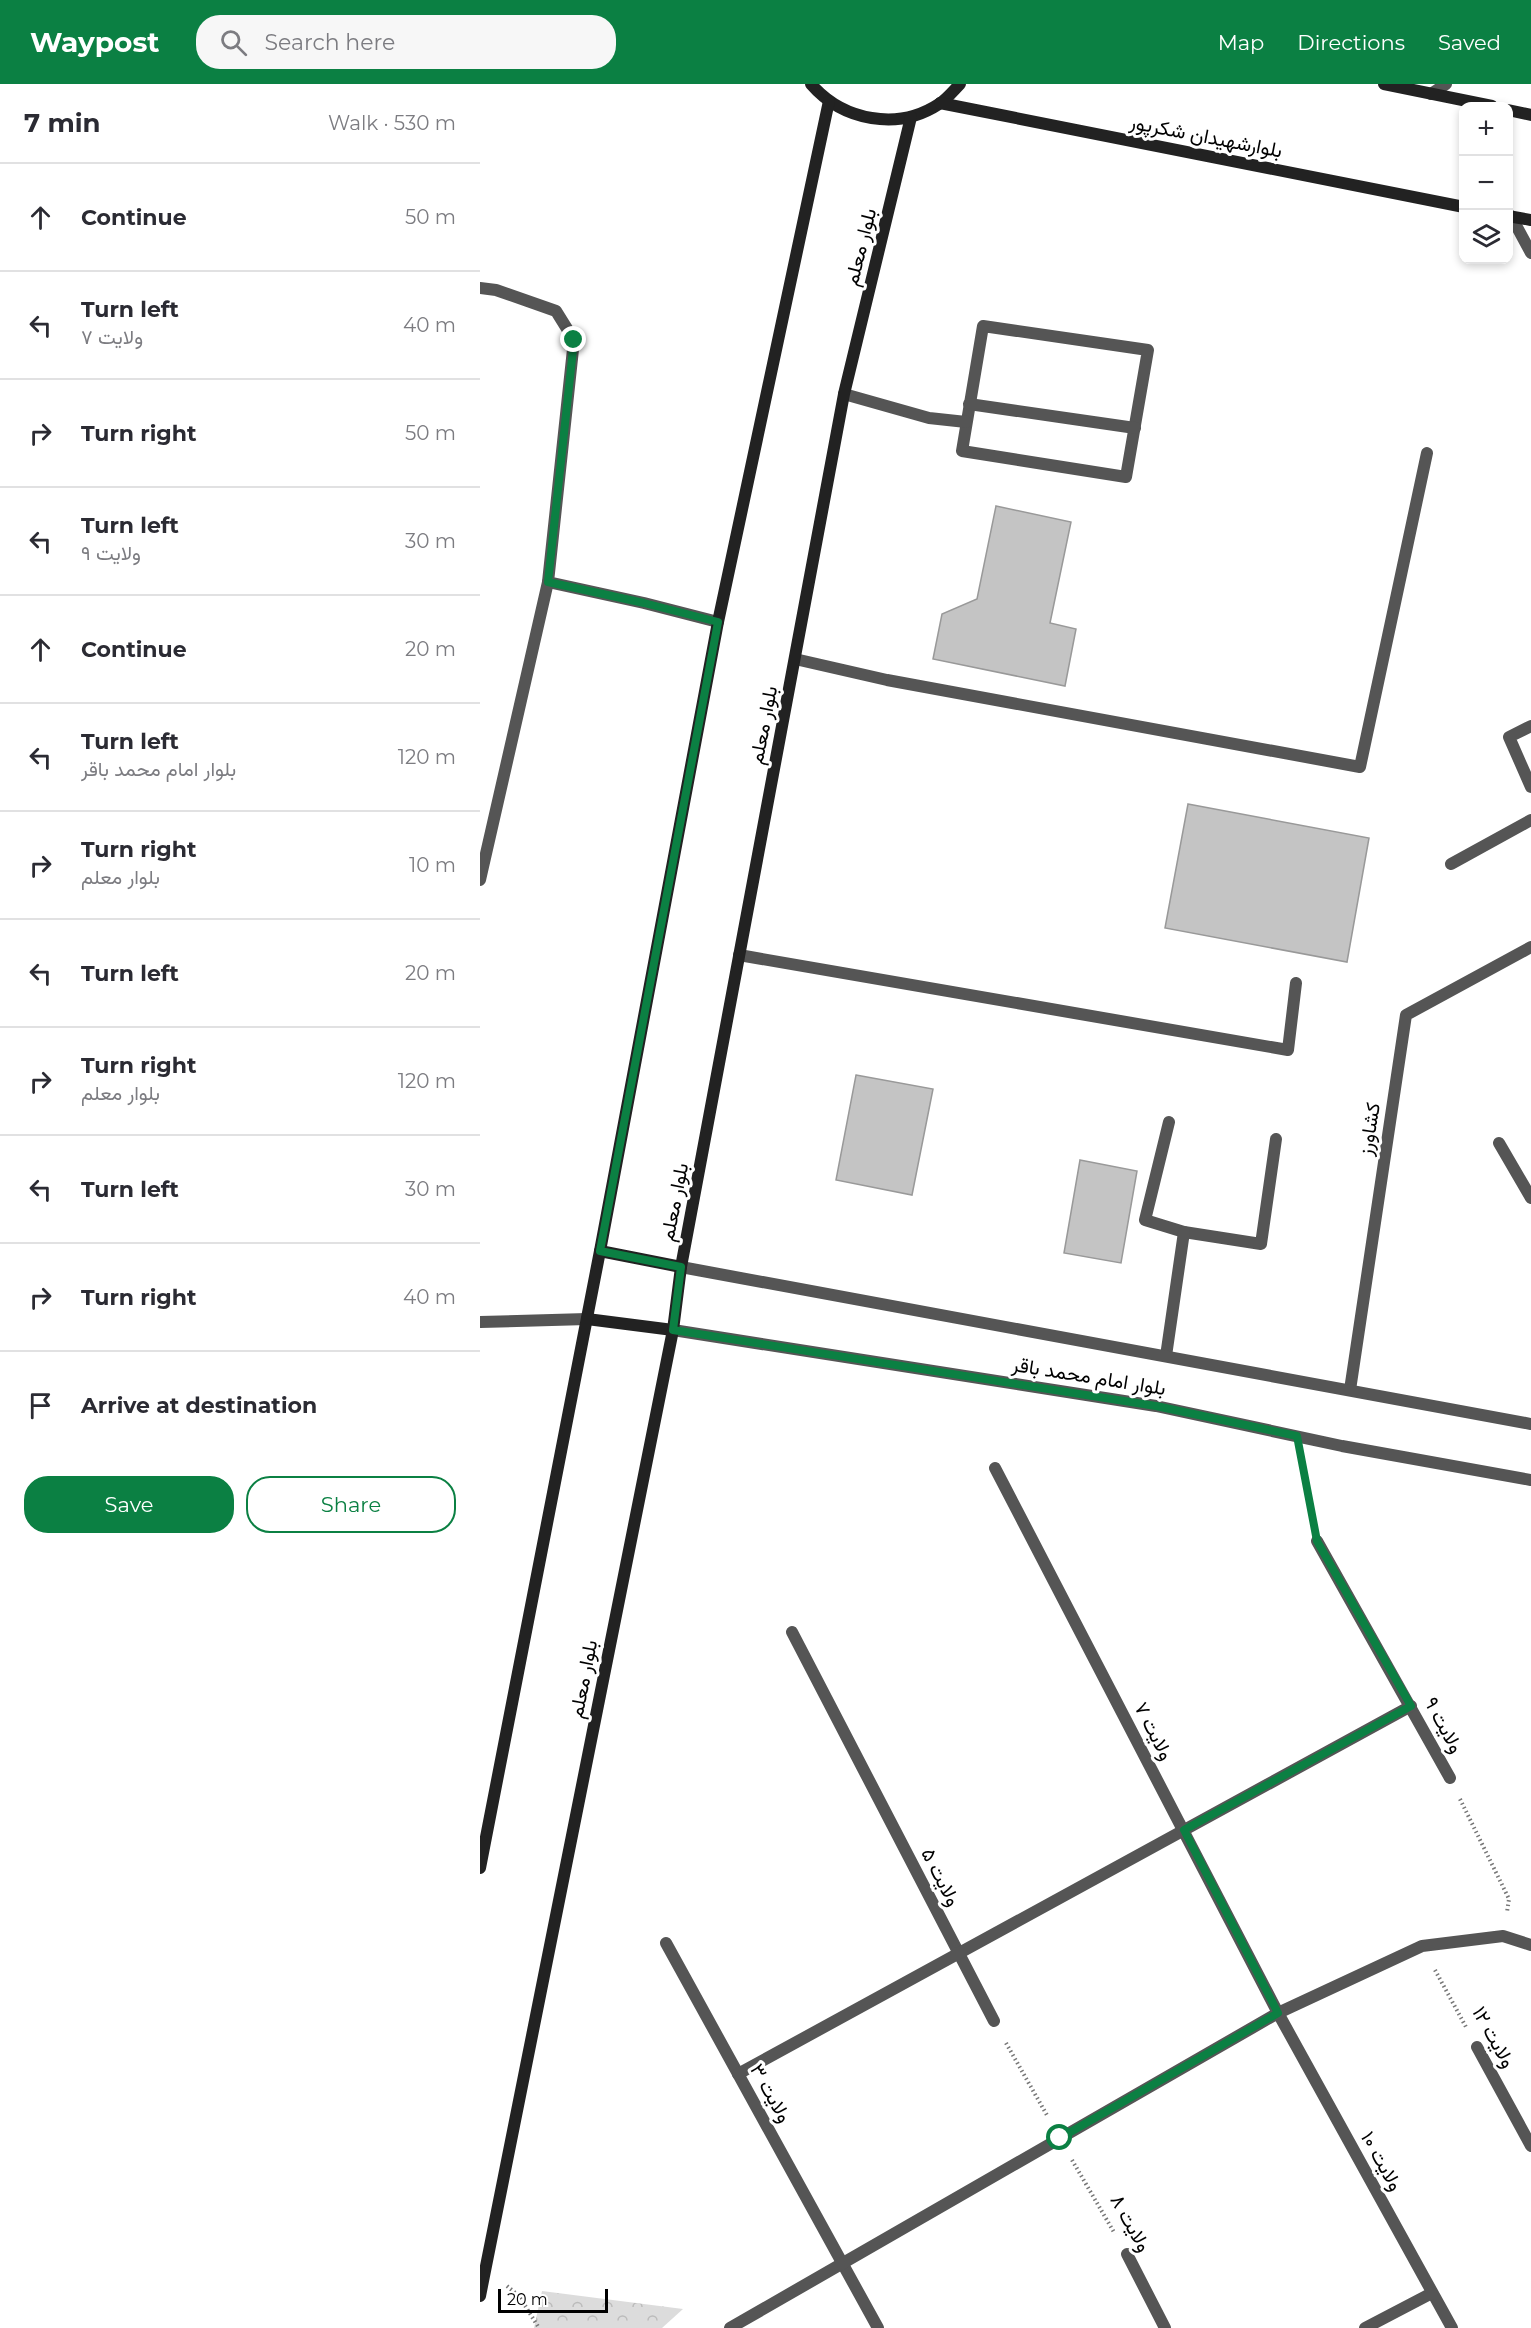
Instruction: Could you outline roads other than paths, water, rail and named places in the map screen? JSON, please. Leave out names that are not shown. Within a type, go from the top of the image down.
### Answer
[{"type":"main road","points":[[811,84],[829,101],[854,115],[884,120],[911,117],[940,103],[960,84]]},
{"type":"main road","points":[[1384,84],[1472,102]]},
{"type":"main road","points":[[480,1868],[600,1251],[718,622],[829,101]]},
{"type":"main road","name":"بلوارشهیدان شکرپور","points":[[940,103],[1459,206]]},
{"type":"main road","points":[[1513,111],[1531,114]]},
{"type":"main road","name":"بلوار معلم","points":[[480,2296],[673,1330],[681,1267],[844,394],[911,117]]},
{"type":"main road","points":[[1513,217],[1531,220]]},
{"type":"main road","points":[[600,1251],[681,1267]]},
{"type":"main road","points":[[587,1319],[673,1330]]},
{"type":"street","points":[[1431,94],[1446,84]]},
{"type":"street","points":[[1513,221],[1531,253]]},
{"type":"street","points":[[480,288],[496,290],[556,310],[574,340],[548,582],[480,880]]},
{"type":"street","points":[[983,326],[1148,350],[1126,477],[962,451],[969,404],[983,326]]},
{"type":"street","points":[[844,394],[929,418],[966,422]]},
{"type":"street","points":[[969,404],[1135,428]]},
{"type":"street","points":[[795,659],[899,682],[1360,767],[1427,453]]},
{"type":"street","points":[[548,582],[718,622]]},
{"type":"street","points":[[1531,726],[1509,737],[1531,787]]},
{"type":"street","points":[[1451,864],[1531,820]]},
{"type":"street","name":"کشاورز","points":[[1350,1390],[1406,1015],[1531,947]]},
{"type":"street","points":[[739,955],[1288,1050],[1296,984]]},
{"type":"street","points":[[1169,1122],[1145,1220],[1184,1232],[1261,1244],[1276,1139]]},
{"type":"street","points":[[1499,1143],[1531,1198]]},
{"type":"street","points":[[1166,1356],[1184,1232]]},
{"type":"street","name":"بلوار امام محمد باقر","points":[[681,1267],[1531,1424]]},
{"type":"street","points":[[480,1322],[587,1319]]},
{"type":"street","name":"بلوار امام محمد باقر","points":[[673,1330],[1156,1406],[1297,1436],[1531,1480]]},
{"type":"street","name":"ولایت ۷","points":[[995,1468],[1278,2013]]},
{"type":"street","name":"ولایت ۹","points":[[1317,1541],[1450,1778]]},
{"type":"street","name":"ولایت ۵","points":[[792,1632],[994,2021]]},
{"type":"street","points":[[738,2074],[1411,1706]]},
{"type":"street","points":[[730,2328],[1278,2013],[1422,1946],[1503,1936],[1531,1945]]},
{"type":"street","name":"ولایت ۳","points":[[666,1943],[878,2328]]},
{"type":"street","name":"ولایت ۱۰","points":[[1278,2013],[1452,2328]]},
{"type":"street","name":"ولایت ۱۲","points":[[1477,2047],[1531,2146]]},
{"type":"street","name":"ولایت ۸","points":[[1126,2254],[1165,2328]]},
{"type":"street","points":[[1365,2328],[1432,2293]]}]
